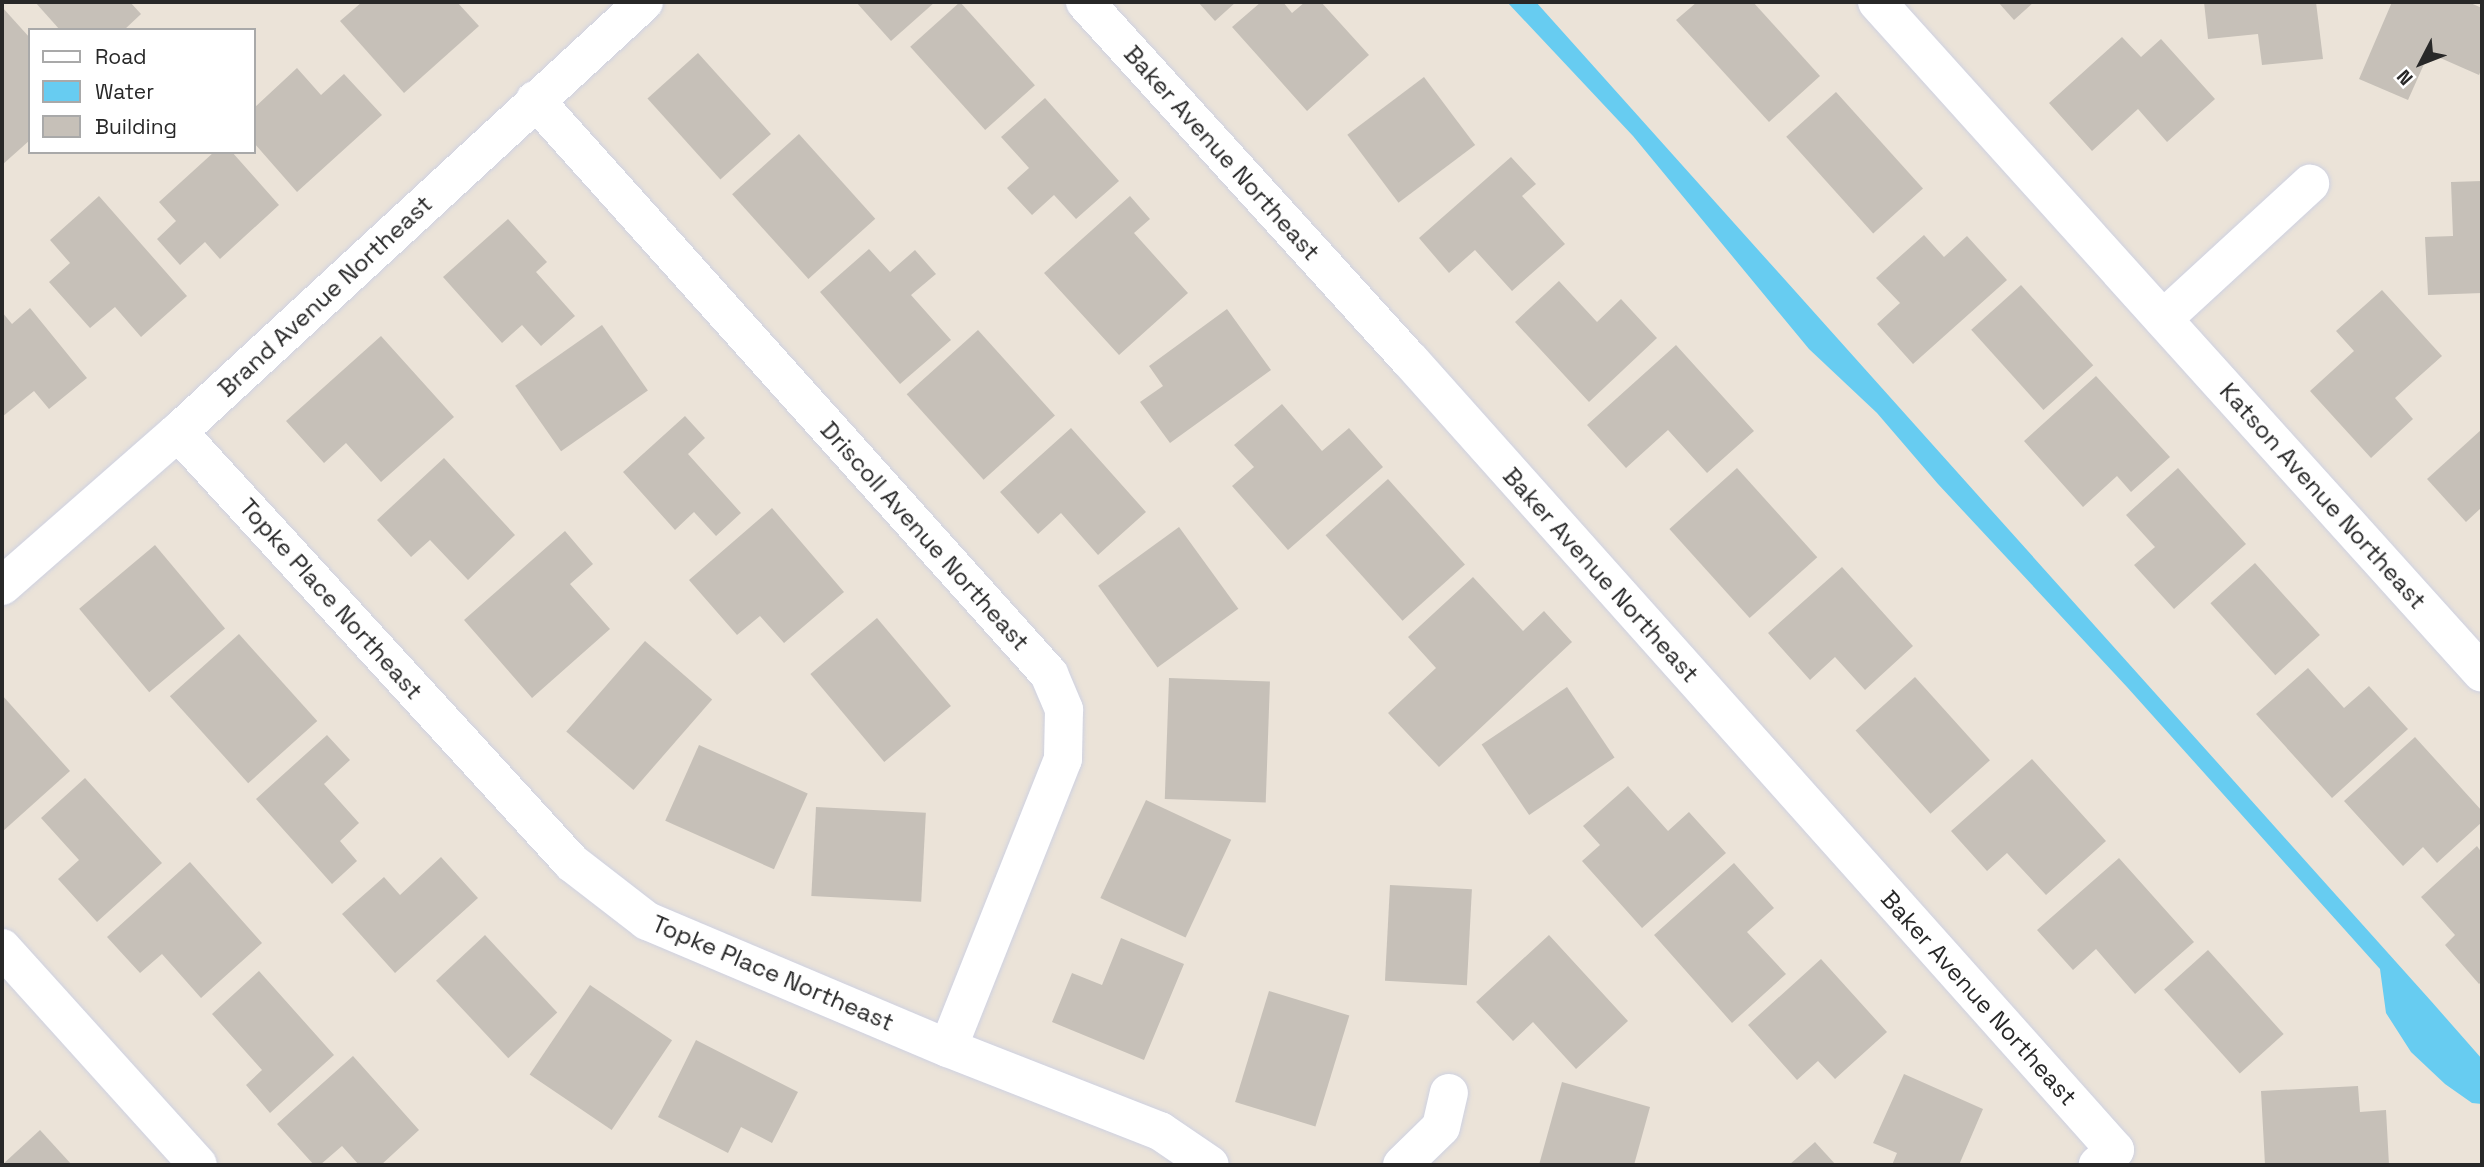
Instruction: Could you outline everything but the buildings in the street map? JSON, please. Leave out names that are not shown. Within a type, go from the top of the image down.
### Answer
[{"type":"street","name":"Brand Avenue Northeast","points":[[2,586],[178,432],[644,2]]},
{"type":"street","name":"Baker Avenue Northeast","points":[[1085,2],[1418,369],[2106,1158]]},
{"type":"street","name":"Katson Avenue Northeast","points":[[1877,2],[2482,673]]},
{"type":"street","name":"Driscoll Avenue Northeast","points":[[535,100],[1049,674],[1064,710],[1063,759],[948,1048]]},
{"type":"street","points":[[2163,319],[2311,184]]},
{"type":"street","name":"Topke Place Northeast","points":[[178,432],[572,863],[647,920],[948,1048],[1160,1131],[1210,1165]]},
{"type":"street","points":[[2,948],[198,1165]]},
{"type":"street","points":[[1402,1165],[1441,1127],[1449,1093]]},
{"type":"water","points":[[1507,2],[1536,2],[2431,1001],[2482,1059],[2482,1104],[2472,1103],[2445,1084],[2411,1052],[2386,1013],[2380,969],[2127,687],[1938,484],[1877,413],[1809,349],[1633,136]]}]
